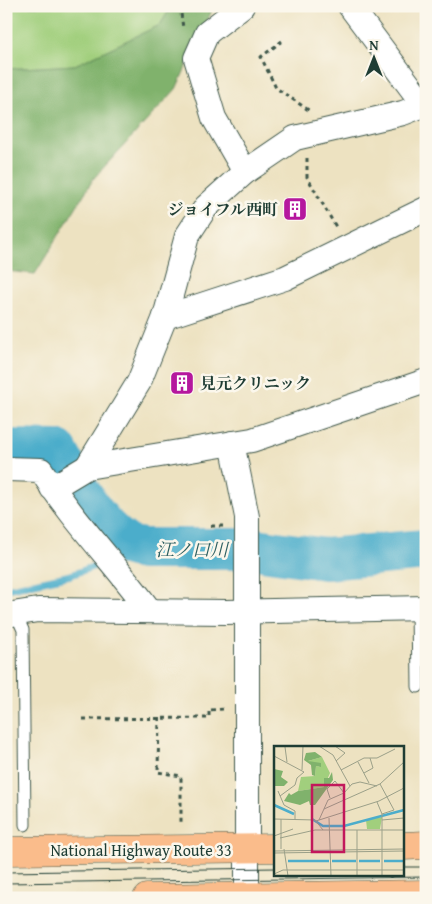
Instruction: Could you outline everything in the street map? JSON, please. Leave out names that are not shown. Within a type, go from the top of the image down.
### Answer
[{"type":"highway","points":[[404,846],[426,845]]},
{"type":"highway","name":"National Highway Route 33","points":[[6,851],[274,848]]},
{"type":"highway","points":[[147,898],[426,894]]},
{"type":"street","points":[[242,6],[206,34],[196,58],[214,118],[245,172]]},
{"type":"street","points":[[87,467],[139,382],[165,317],[187,236],[206,207],[245,172],[295,138],[402,113],[425,105],[350,6]]},
{"type":"street","points":[[165,317],[285,278],[346,246],[426,209]]},
{"type":"street","points":[[56,486],[87,467],[252,440],[426,381]]},
{"type":"street","points":[[232,443],[247,517],[248,709],[246,897]]},
{"type":"street","points":[[6,469],[41,470],[56,486],[68,511],[98,548],[120,570],[150,611]]},
{"type":"street","points":[[11,613],[38,610],[247,611],[422,608]]},
{"type":"lane","points":[[418,687],[422,608]]},
{"type":"lane","points":[[11,613],[23,630],[24,825]]},
{"type":"path","points":[[282,41],[261,57],[276,88],[309,110],[317,132]]},
{"type":"path","points":[[295,138],[307,158],[308,177],[346,246]]},
{"type":"path","points":[[84,719],[209,718],[209,710],[248,709]]},
{"type":"path","points":[[159,717],[158,772],[182,776],[182,822]]},
{"type":"green space","points":[[6,6],[172,6],[160,25],[75,65],[6,69]]},
{"type":"green space","points":[[172,6],[214,6],[176,89],[94,178],[35,274],[6,271],[6,69],[75,65],[160,25]]},
{"type":"waterway","name":"江ノ口川","points":[[6,450],[57,451],[77,489],[94,513],[113,534],[133,547],[143,549],[256,549],[325,559],[426,550]]},
{"type":"waterway","points":[[6,589],[71,575],[100,564],[125,544]]},
{"type":"tram line","points":[[404,867],[426,867]]},
{"type":"tram line","points":[[6,872],[274,868]]},
{"type":"tram line","points":[[6,883],[426,877]]},
{"type":"place","name":"ジョイフル西町","points":[[295,209]]},
{"type":"place","name":"見元クリニック","points":[[182,383]]}]
